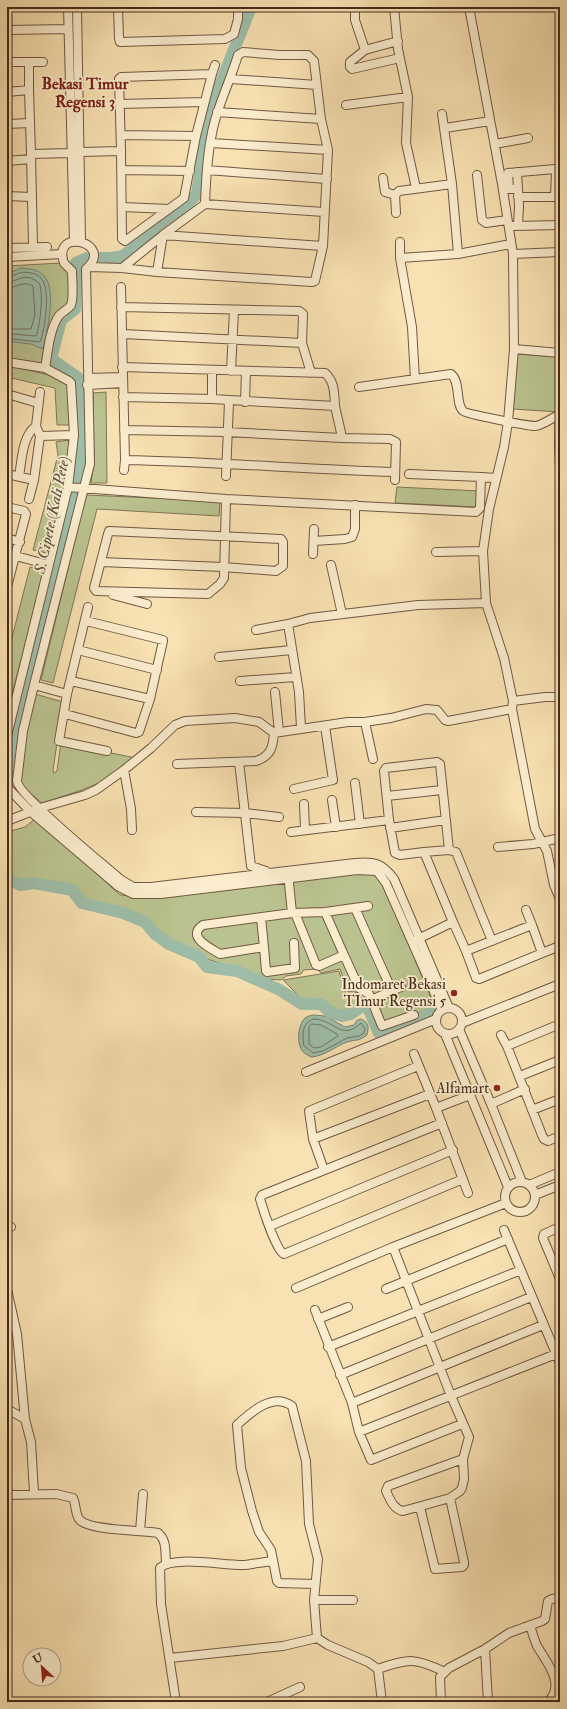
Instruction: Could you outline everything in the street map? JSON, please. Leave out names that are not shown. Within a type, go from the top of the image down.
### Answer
[{"type":"street","points":[[68,7],[71,153],[77,242]]},
{"type":"street","points":[[77,7],[80,152],[77,242]]},
{"type":"street","points":[[118,7],[238,7],[238,19],[234,34],[225,39],[120,42],[119,39],[118,7]]},
{"type":"street","points":[[355,7],[355,20],[365,50]]},
{"type":"street","points":[[394,7],[400,58],[408,97],[406,143],[416,188]]},
{"type":"street","points":[[469,7],[495,144],[513,254],[514,349],[508,422],[483,551],[486,603],[504,658],[535,828],[547,851],[554,885],[560,899]]},
{"type":"street","points":[[7,30],[68,29]]},
{"type":"street","points":[[222,48],[225,39]]},
{"type":"street","points":[[398,41],[365,50],[350,62],[351,69],[400,58]]},
{"type":"street","points":[[92,260],[122,268],[157,272],[312,282],[317,277],[324,246],[324,212],[328,150],[314,61],[308,55],[240,53],[238,55],[231,80],[217,112],[206,170],[205,204]]},
{"type":"street","points":[[69,58],[78,57]]},
{"type":"street","points":[[7,62],[43,62]]},
{"type":"street","points":[[29,62],[32,247]]},
{"type":"street","points":[[212,74],[121,77],[119,79],[122,239],[124,241],[184,198],[196,136],[215,65]]},
{"type":"street","points":[[231,80],[317,85]]},
{"type":"street","points":[[7,92],[30,90]]},
{"type":"street","points":[[346,106],[408,97]]},
{"type":"street","points":[[119,104],[204,102]]},
{"type":"street","points":[[217,112],[322,119]]},
{"type":"street","points":[[442,114],[452,184],[458,254]]},
{"type":"street","points":[[444,128],[490,122]]},
{"type":"street","points":[[7,124],[30,123]]},
{"type":"street","points":[[121,135],[196,136]]},
{"type":"street","points":[[495,144],[528,138]]},
{"type":"street","points":[[211,143],[328,150]]},
{"type":"street","points":[[80,152],[121,151]]},
{"type":"street","points":[[7,161],[31,156],[71,153]]},
{"type":"street","points":[[555,169],[558,197],[518,193],[509,189],[507,173],[555,169]]},
{"type":"street","points":[[121,170],[190,171]]},
{"type":"street","points":[[206,170],[327,179]]},
{"type":"street","points":[[477,175],[482,220],[486,223],[560,225]]},
{"type":"street","points":[[383,178],[385,192],[395,195]]},
{"type":"street","points":[[395,195],[399,191],[452,184]]},
{"type":"street","points":[[518,193],[518,225]]},
{"type":"street","points":[[395,195],[396,213]]},
{"type":"street","points":[[7,196],[31,197]]},
{"type":"street","points":[[122,268],[205,204],[324,212]]},
{"type":"street","points":[[122,207],[169,209]]},
{"type":"street","points":[[163,235],[324,246]]},
{"type":"street","points":[[157,272],[163,235]]},
{"type":"street","points":[[7,736],[14,728],[34,685],[90,464],[86,270],[92,260],[90,246],[77,242],[67,245],[62,256],[66,266],[72,271],[72,301],[71,306],[56,319],[45,368]]},
{"type":"street","points":[[400,242],[400,258],[412,327],[415,379]]},
{"type":"street","points":[[400,258],[458,254],[511,244]]},
{"type":"street","points":[[7,248],[47,246]]},
{"type":"street","points":[[513,254],[560,252]]},
{"type":"street","points":[[7,257],[62,256]]},
{"type":"street","points":[[121,287],[123,334],[122,380],[125,460],[124,470]]},
{"type":"street","points":[[121,307],[299,311],[302,314],[302,343],[311,373]]},
{"type":"street","points":[[231,371],[234,310]]},
{"type":"street","points":[[123,334],[233,338],[302,343]]},
{"type":"street","points":[[514,349],[560,353]]},
{"type":"street","points":[[7,362],[45,368],[71,383],[74,435],[70,487],[49,565],[14,728],[17,784],[40,808],[120,878],[133,887],[152,891],[288,874],[367,862],[383,866],[394,879],[416,939],[445,1009]]},
{"type":"street","points":[[122,367],[325,373],[328,376],[334,390],[335,406],[342,438]]},
{"type":"street","points":[[212,370],[212,399]]},
{"type":"street","points":[[245,402],[246,371]]},
{"type":"street","points":[[359,387],[451,374],[455,379],[461,408],[466,413],[536,426],[560,414]]},
{"type":"street","points":[[88,381],[122,380]]},
{"type":"street","points":[[29,499],[34,480],[40,436],[36,426],[40,392]]},
{"type":"street","points":[[7,394],[38,402]]},
{"type":"street","points":[[123,397],[212,399],[229,402],[335,406]]},
{"type":"street","points":[[226,476],[229,402]]},
{"type":"street","points":[[560,414],[560,468]]},
{"type":"street","points":[[19,476],[26,439],[31,430],[36,426]]},
{"type":"street","points":[[124,430],[227,432],[390,439],[396,442],[395,476],[226,462],[125,460]]},
{"type":"street","points":[[40,436],[74,435]]},
{"type":"street","points":[[7,474],[34,480]]},
{"type":"street","points":[[409,474],[496,478]]},
{"type":"street","points":[[70,487],[226,499],[355,505],[392,509],[476,512],[480,508],[481,477]]},
{"type":"street","points":[[100,592],[208,594],[220,584],[224,578],[223,567],[226,499]]},
{"type":"street","points":[[314,541],[346,539],[352,537],[355,529],[355,505]]},
{"type":"street","points":[[7,506],[26,512],[20,542],[9,572],[7,587]]},
{"type":"street","points":[[313,554],[314,529]]},
{"type":"street","points":[[101,562],[223,567],[276,571],[283,566],[283,542],[281,539],[224,535],[109,531],[94,588],[96,591],[147,604]]},
{"type":"street","points":[[7,538],[20,542]]},
{"type":"street","points":[[436,552],[483,551]]},
{"type":"street","points":[[16,556],[49,565]]},
{"type":"street","points":[[331,564],[342,614]]},
{"type":"street","points":[[256,630],[310,618],[418,605],[486,603]]},
{"type":"street","points":[[88,607],[86,621],[67,694],[65,714],[59,741],[106,751]]},
{"type":"street","points":[[65,714],[136,733],[141,730],[150,699],[163,640],[86,621]]},
{"type":"street","points":[[288,624],[296,677],[301,728]]},
{"type":"street","points":[[78,650],[156,670]]},
{"type":"street","points":[[219,657],[292,650]]},
{"type":"street","points":[[240,681],[296,677]]},
{"type":"street","points":[[71,681],[150,699]]},
{"type":"street","points":[[34,685],[67,694]]},
{"type":"street","points":[[177,764],[256,761],[268,756],[277,732],[275,692]]},
{"type":"street","points":[[7,821],[40,808],[96,790],[151,748],[175,725],[185,721],[235,718],[258,722],[277,732],[348,722],[365,722],[391,718],[434,708],[445,720],[448,721],[545,697],[560,697]]},
{"type":"street","points":[[365,722],[373,759]]},
{"type":"street","points":[[294,789],[333,780],[325,726]]},
{"type":"street","points":[[239,762],[251,866],[271,872],[288,874]]},
{"type":"street","points":[[450,850],[440,764],[436,762],[386,768],[384,770],[389,824],[396,855],[450,850],[456,852],[492,941]]},
{"type":"street","points":[[124,770],[131,808],[132,830]]},
{"type":"street","points":[[354,783],[360,824]]},
{"type":"street","points":[[7,787],[31,812],[119,887],[133,894],[271,872]]},
{"type":"street","points":[[386,796],[442,790]]},
{"type":"street","points":[[332,800],[336,827]]},
{"type":"street","points":[[304,804],[306,830]]},
{"type":"street","points":[[196,812],[279,817]]},
{"type":"street","points":[[292,832],[360,824],[389,824],[446,820]]},
{"type":"street","points":[[498,847],[543,842],[560,838]]},
{"type":"street","points":[[424,852],[476,978],[479,979],[557,947]]},
{"type":"street","points":[[288,874],[293,913],[316,965],[322,966],[344,955]]},
{"type":"street","points":[[264,947],[220,954],[201,942],[197,934],[198,930],[203,925],[293,913],[325,912],[368,906]]},
{"type":"street","points":[[355,908],[392,991]]},
{"type":"street","points":[[526,910],[542,953]]},
{"type":"street","points":[[325,912],[359,988],[367,992],[382,1026],[414,1015]]},
{"type":"street","points":[[261,918],[266,972],[296,967],[294,943]]},
{"type":"street","points":[[416,939],[453,922]]},
{"type":"street","points":[[466,951],[532,926]]},
{"type":"street","points":[[445,1034],[452,1034],[460,1026],[560,984]]},
{"type":"street","points":[[371,1000],[401,987]]},
{"type":"street","points":[[306,1072],[436,1019],[445,1009]]},
{"type":"street","points":[[445,1009],[458,1012],[460,1026],[491,1104],[525,1183],[535,1195],[534,1202],[526,1211],[514,1211],[506,1203],[504,1195],[508,1187],[514,1183],[525,1183],[560,1172]]},
{"type":"street","points":[[436,1019],[437,1027],[445,1034],[508,1187]]},
{"type":"street","points":[[507,1046],[560,1024]]},
{"type":"street","points":[[501,1035],[520,1076],[544,1139],[548,1141],[560,1136]]},
{"type":"street","points":[[414,1054],[453,1150],[468,1193]]},
{"type":"street","points":[[520,1076],[560,1060]]},
{"type":"street","points":[[324,1170],[314,1139],[309,1112],[418,1066]]},
{"type":"street","points":[[491,1104],[525,1089]]},
{"type":"street","points":[[314,1139],[430,1094]]},
{"type":"street","points":[[436,1108],[470,1095]]},
{"type":"street","points":[[532,1110],[560,1099]]},
{"type":"street","points":[[442,1123],[262,1195],[260,1199],[270,1226],[280,1250],[284,1254],[463,1178]]},
{"type":"street","points":[[270,1226],[453,1150]]},
{"type":"street","points":[[535,1195],[560,1185]]},
{"type":"street","points":[[296,1288],[393,1247],[506,1203]]},
{"type":"street","points":[[560,1227],[543,1236],[556,1262],[560,1279]]},
{"type":"street","points":[[504,1230],[543,1326],[560,1363]]},
{"type":"street","points":[[386,1289],[508,1239]]},
{"type":"street","points":[[393,1247],[462,1424],[469,1437],[463,1459],[462,1488],[450,1498],[403,1512],[393,1505],[386,1488],[463,1459]]},
{"type":"street","points":[[328,1347],[417,1310],[521,1270]]},
{"type":"street","points":[[7,1289],[17,1334],[25,1419],[31,1442],[34,1493]]},
{"type":"street","points":[[340,1375],[531,1297]]},
{"type":"street","points":[[318,1319],[348,1307]]},
{"type":"street","points":[[315,1310],[328,1347],[352,1403],[359,1432],[370,1460],[372,1461],[462,1424]]},
{"type":"street","points":[[352,1403],[543,1326]]},
{"type":"street","points":[[359,1432],[556,1354]]},
{"type":"street","points":[[315,1584],[279,1583],[276,1578],[271,1550],[259,1532],[252,1511],[241,1468],[237,1425],[255,1410],[265,1405],[281,1401],[287,1402],[292,1406],[306,1461],[309,1524],[318,1559],[314,1600],[317,1638]]},
{"type":"street","points":[[7,1409],[25,1419]]},
{"type":"street","points":[[7,1495],[34,1493],[56,1494],[73,1498],[78,1518],[82,1522],[114,1530],[158,1533],[162,1537],[165,1544],[166,1563]]},
{"type":"street","points":[[140,1531],[143,1494]]},
{"type":"street","points":[[420,1507],[435,1569],[462,1567],[464,1562],[450,1498]]},
{"type":"street","points":[[176,1702],[159,1587],[160,1568],[166,1563],[202,1562],[245,1565],[272,1561]]},
{"type":"street","points":[[441,1702],[440,1677],[449,1668],[485,1649],[510,1633],[545,1619],[548,1602],[552,1599],[560,1598]]},
{"type":"street","points":[[314,1600],[353,1600]]},
{"type":"street","points":[[530,1625],[537,1644],[556,1681],[554,1694],[548,1702]]},
{"type":"street","points":[[170,1658],[284,1646],[317,1638],[328,1645],[368,1662],[378,1669],[382,1702]]},
{"type":"street","points":[[485,1649],[488,1702]]},
{"type":"street","points":[[378,1669],[400,1662],[413,1661],[425,1663],[445,1672]]},
{"type":"street","points":[[267,1702],[300,1688]]},
{"type":"green space","points":[[61,263],[70,272],[71,300],[58,314],[44,367],[7,358],[7,266]]},
{"type":"green space","points":[[517,354],[560,357],[559,412],[513,409]]},
{"type":"green space","points":[[7,365],[53,376],[68,383],[70,425],[57,425],[55,388],[7,377]]},
{"type":"green space","points":[[106,392],[107,483],[91,483],[94,462],[93,393]]},
{"type":"green space","points":[[69,440],[66,482],[47,553],[33,550],[58,455],[56,442]]},
{"type":"green space","points":[[397,487],[479,491],[478,505],[475,507],[395,503]]},
{"type":"green space","points":[[86,495],[220,501],[219,516],[97,509],[53,683],[41,680]]},
{"type":"green space","points":[[30,567],[45,570],[7,713],[7,657]]},
{"type":"green space","points":[[35,694],[63,702],[53,770],[54,773],[57,771],[61,743],[136,758],[106,780],[82,790],[42,803],[19,784],[23,741]]},
{"type":"green space","points":[[36,818],[120,895],[149,897],[372,872],[381,879],[434,1005],[431,1010],[380,1028],[362,990],[348,992],[340,969],[321,973],[317,969],[304,970],[301,974],[286,976],[281,980],[268,979],[210,960],[161,935],[146,920],[117,908],[85,901],[72,888],[33,880],[21,882],[7,875],[7,832],[25,827]]},
{"type":"green space","points":[[339,971],[346,994],[360,992],[363,1000],[347,1010],[339,1011],[319,999],[303,1000],[283,980]]},
{"type":"water","points":[[21,268],[39,272],[48,282],[50,291],[50,311],[43,349],[31,344],[13,342],[7,344],[7,272],[10,273]]},
{"type":"water","points":[[311,1015],[325,1016],[345,1027],[354,1025],[357,1020],[361,1019],[366,1022],[368,1026],[367,1035],[359,1040],[342,1044],[321,1055],[311,1057],[302,1050],[299,1043],[299,1035],[303,1020]]},
{"type":"waterway","name":"S. Cipete (Kali Pete)","points":[[7,796],[8,776],[79,479],[82,448],[81,380],[51,359],[61,320],[75,309],[76,263],[87,258],[112,258],[123,256],[176,215],[197,194],[209,112],[251,7]]},
{"type":"waterway","name":"S. Cipete (Kali Pete)","points":[[7,878],[20,885],[34,883],[72,890],[82,903],[123,913],[145,922],[155,934],[169,944],[199,957],[207,967],[237,971],[278,989],[302,1004],[321,1004],[331,1013],[342,1016],[351,1014],[366,1003],[379,1033],[431,1013]]},
{"type":"place","name":"Indomaret Bekasi TImur Regensi 5","points":[[454,993]]},
{"type":"place","name":"Alfamart","points":[[497,1088]]},
{"type":"district","name":"Bekasi Timur Regensi 3","points":[[85,93]]}]
